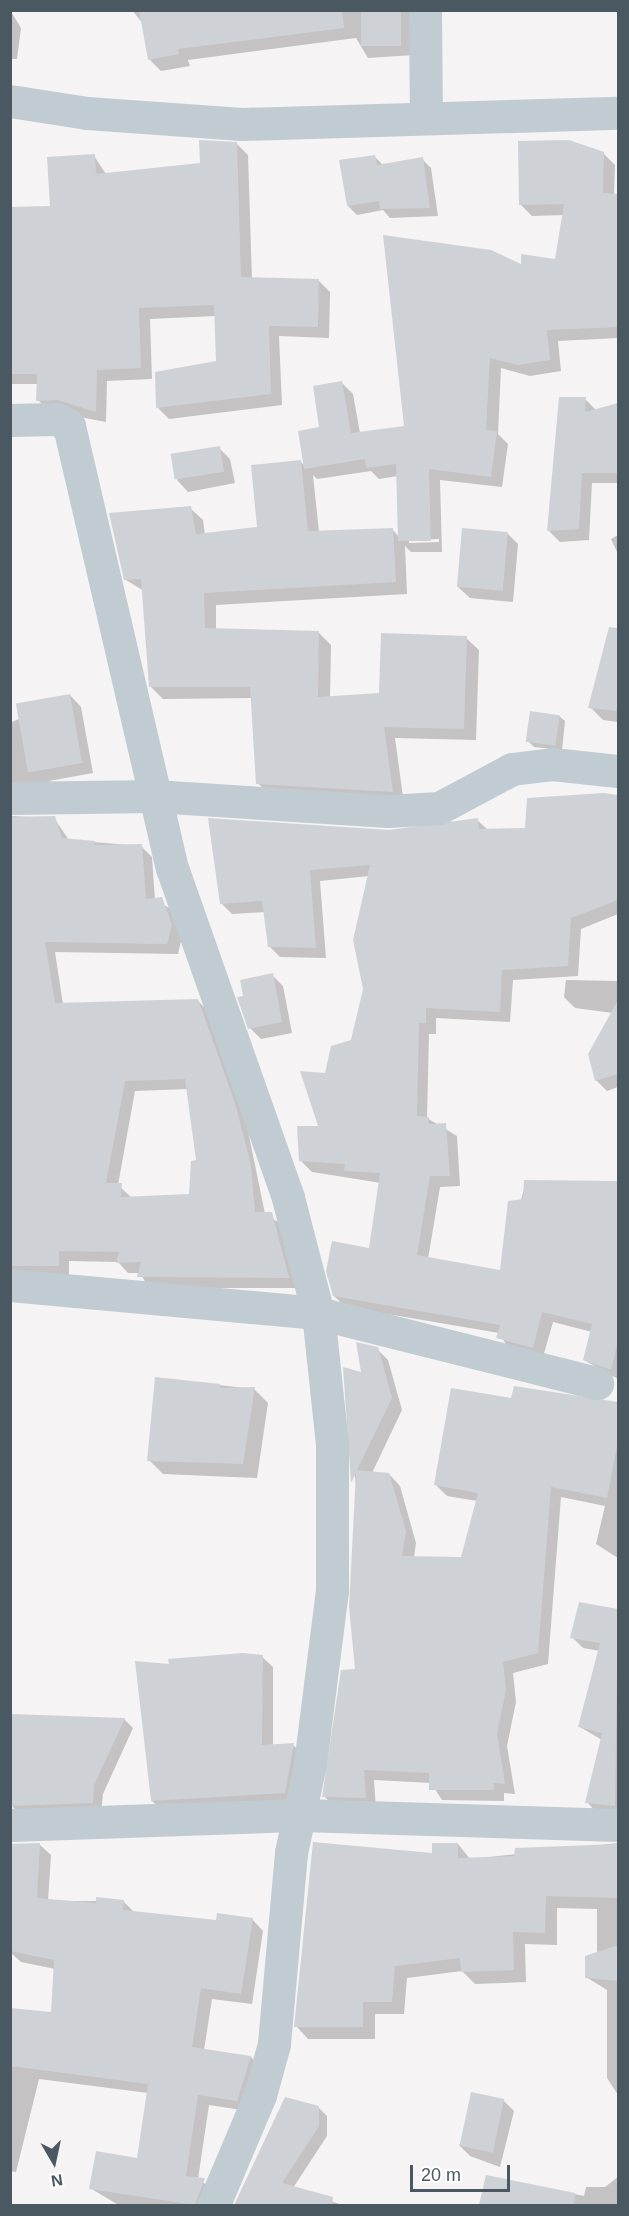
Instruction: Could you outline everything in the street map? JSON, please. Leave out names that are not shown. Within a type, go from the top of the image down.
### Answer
[{"type":"street","points":[[425,10],[426,116]]},
{"type":"street","points":[[10,100],[87,113],[242,124],[426,116],[618,113]]},
{"type":"street","points":[[10,420],[57,418],[69,426],[143,730],[154,796],[172,868],[301,1236],[318,1313],[332,1443],[333,1578],[301,1815],[291,1853],[273,2044],[260,2095],[213,2205]]},
{"type":"street","points":[[10,798],[154,796],[388,811],[439,808],[512,769],[552,764],[618,771]]},
{"type":"street","points":[[10,1285],[318,1313],[597,1383]]},
{"type":"street","points":[[10,1825],[301,1815],[618,1825]]},
{"type":"building","points":[[139,10],[342,10],[344,28],[178,49],[179,54],[148,60]]},
{"type":"building","points":[[361,10],[401,10],[401,46],[361,46]]},
{"type":"building","points":[[199,140],[237,142],[241,277],[319,279],[318,327],[269,326],[271,394],[156,408],[155,372],[216,361],[214,305],[139,308],[141,368],[97,370],[96,412],[57,400],[36,401],[37,374],[10,374],[10,207],[50,206],[47,157],[95,154],[96,174],[200,163]]},
{"type":"building","points":[[569,140],[604,152],[603,193],[618,194],[618,327],[547,330],[550,360],[518,365],[490,358],[486,430],[497,431],[491,477],[429,469],[431,541],[398,541],[396,464],[366,468],[365,459],[304,469],[298,431],[319,427],[313,386],[342,381],[351,433],[404,426],[383,235],[491,250],[521,264],[521,254],[555,259],[564,204],[519,205],[518,141]]},
{"type":"building","points":[[375,155],[377,165],[423,157],[430,208],[380,209],[379,201],[347,206],[339,160]]},
{"type":"building","points":[[559,397],[586,397],[585,412],[618,403],[618,473],[582,473],[579,529],[547,531]]},
{"type":"building","points":[[220,446],[224,472],[175,480],[171,454]]},
{"type":"building","points":[[301,460],[308,531],[393,528],[396,582],[204,593],[205,628],[319,631],[318,697],[379,693],[381,633],[467,636],[464,729],[384,727],[393,792],[256,784],[250,687],[149,687],[141,579],[124,580],[109,513],[191,506],[196,534],[257,527],[251,465]]},
{"type":"building","points":[[462,528],[508,532],[503,591],[457,587]]},
{"type":"building","points":[[609,627],[618,628],[618,711],[588,708]]},
{"type":"building","points":[[70,694],[82,763],[28,772],[16,704]]},
{"type":"building","points":[[530,711],[560,715],[555,746],[526,742]]},
{"type":"building","points":[[604,793],[618,795],[618,900],[571,918],[568,966],[502,970],[500,1012],[426,1008],[426,1023],[419,1023],[417,1116],[429,1117],[428,1124],[446,1123],[450,1176],[430,1176],[417,1255],[500,1270],[508,1201],[523,1199],[524,1180],[618,1181],[618,1341],[611,1370],[583,1360],[592,1324],[542,1312],[533,1348],[496,1338],[500,1325],[333,1296],[326,1271],[332,1241],[369,1248],[380,1173],[344,1171],[345,1164],[299,1161],[297,1126],[318,1126],[300,1071],[325,1073],[331,1046],[351,1040],[363,989],[353,940],[370,865],[310,870],[316,948],[268,947],[262,901],[220,904],[208,818],[389,830],[478,818],[479,829],[525,828],[527,798]]},
{"type":"building","points":[[55,816],[62,838],[95,841],[94,845],[142,844],[146,899],[162,897],[172,925],[167,944],[45,942],[55,1003],[198,999],[235,1103],[251,1165],[255,1212],[272,1212],[289,1278],[137,1277],[141,1262],[116,1263],[119,1252],[59,1251],[59,1266],[10,1266],[10,817]],"holes":[[[185,1079],[196,1160],[191,1161],[189,1194],[121,1197],[122,1183],[106,1183],[125,1081]]]},
{"type":"building","points":[[273,973],[282,1022],[248,1029],[237,997],[243,996],[240,980]]},
{"type":"building","points":[[618,1000],[618,1074],[595,1081],[588,1054]]},
{"type":"building","points":[[356,1342],[378,1347],[392,1398],[357,1470],[389,1473],[406,1531],[402,1556],[461,1557],[478,1493],[434,1485],[451,1388],[511,1398],[514,1386],[618,1402],[618,1441],[607,1498],[551,1487],[538,1653],[503,1662],[506,1690],[497,1734],[505,1784],[494,1783],[494,1790],[429,1790],[429,1773],[364,1770],[366,1798],[322,1797],[341,1670],[355,1669],[349,1607],[356,1473],[351,1483],[343,1367],[361,1372]]},
{"type":"building","points":[[155,1377],[220,1384],[220,1388],[255,1387],[243,1464],[147,1461]]},
{"type":"building","points":[[579,1602],[618,1609],[615,1806],[585,1803],[602,1733],[578,1727],[600,1643],[570,1638]]},
{"type":"building","points":[[243,1653],[263,1655],[262,1745],[294,1743],[285,1793],[151,1801],[135,1661],[169,1664],[168,1659]]},
{"type":"building","points":[[10,1714],[125,1718],[94,1785],[93,1803],[10,1806]]},
{"type":"building","points":[[313,1842],[432,1853],[432,1843],[458,1843],[458,1858],[514,1856],[515,1848],[618,1844],[618,1898],[546,1896],[545,1933],[513,1932],[514,1970],[461,1972],[460,1958],[395,1966],[392,2002],[363,2002],[363,2027],[294,2027]]},
{"type":"building","points":[[40,1843],[37,1898],[96,1903],[96,1897],[124,1900],[123,1910],[216,1920],[217,1913],[253,1918],[241,1994],[201,1988],[192,2047],[251,2056],[237,2101],[198,2095],[186,2176],[205,2178],[195,2205],[89,2189],[96,2151],[137,2158],[148,2084],[10,2066],[10,2008],[51,2012],[54,1960],[10,1951],[10,1844]]},
{"type":"building","points":[[618,1945],[618,1981],[585,1978],[585,1956]]},
{"type":"building","points":[[471,2092],[504,2099],[493,2153],[460,2146]]},
{"type":"building","points":[[285,2097],[319,2106],[319,2126],[282,2183],[333,2197],[332,2205],[234,2205]]},
{"type":"building","points":[[486,2175],[575,2193],[574,2205],[479,2205]]}]
